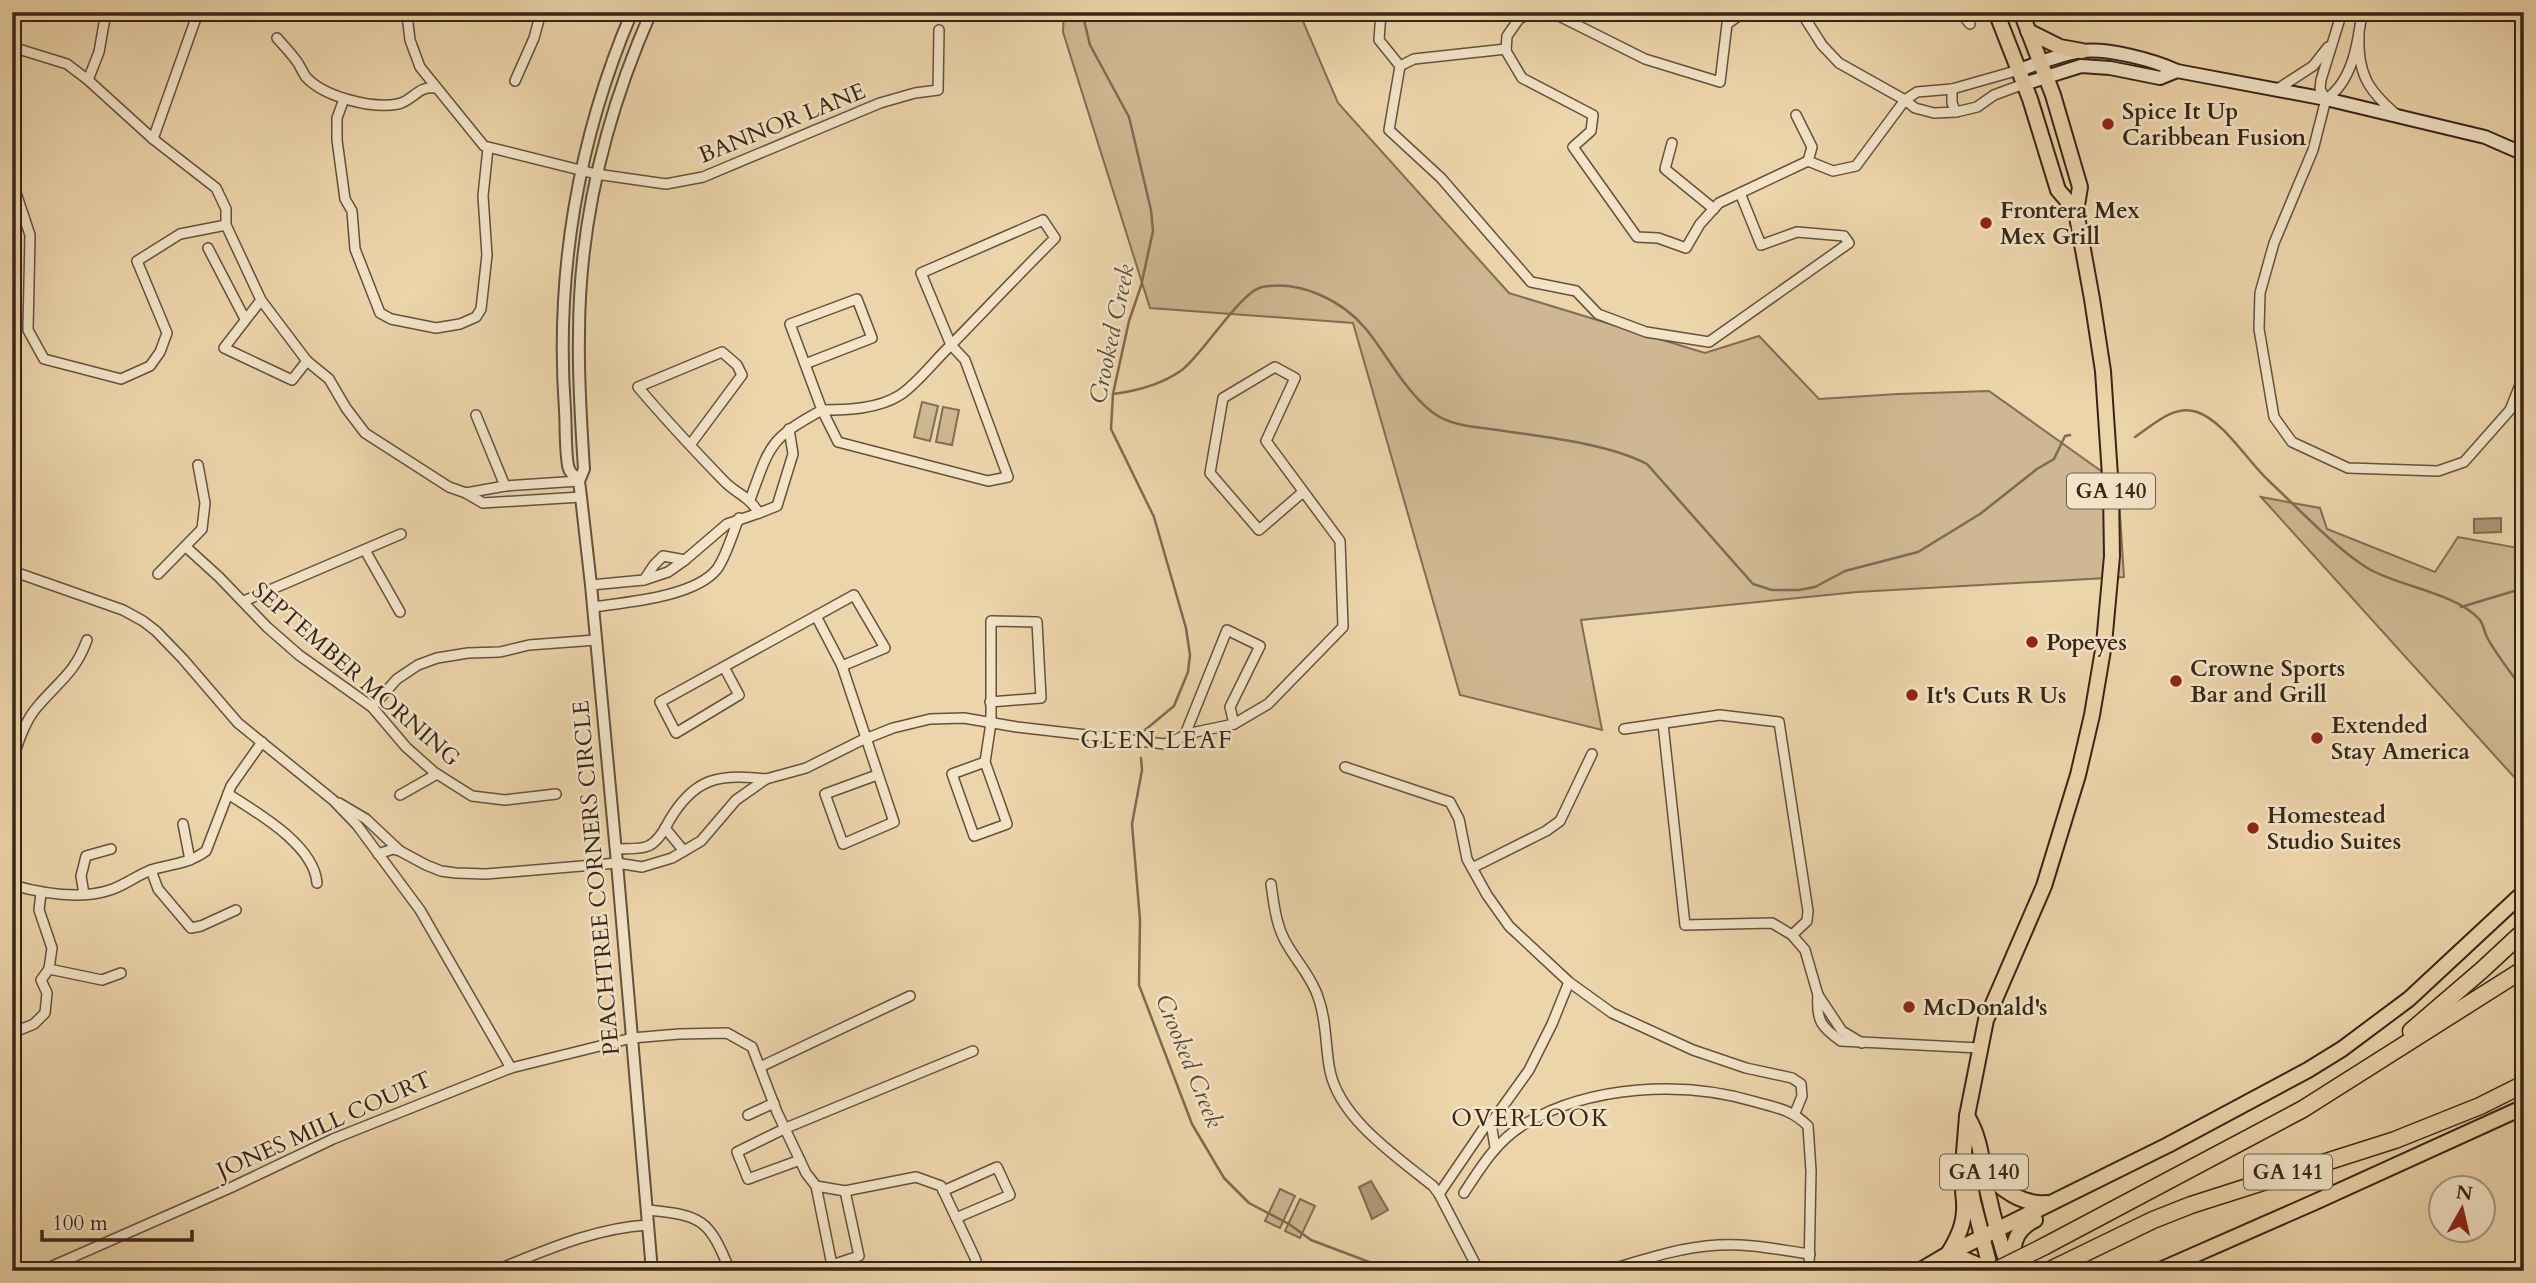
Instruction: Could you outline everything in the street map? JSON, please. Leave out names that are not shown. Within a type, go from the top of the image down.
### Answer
[{"type":"highway","name":"GA 141","points":[[1993,1271],[2303,1110],[2372,1065],[2482,971],[2524,931]]},
{"type":"highway","points":[[2372,1065],[2524,969]]},
{"type":"highway","name":"GA 141","points":[[2052,1269],[2153,1220],[2191,1205],[2395,1139],[2467,1111],[2524,1084]]},
{"type":"main road","name":"GA 140","points":[[1996,12],[2021,77],[2058,190],[2076,211]]},
{"type":"main road","name":"GA 140","points":[[1993,1271],[1986,1231],[1964,1153],[1967,1116],[1986,1020],[2039,899],[2066,820],[2089,729],[2104,644],[2112,556],[2108,442],[2098,334],[2076,211],[2080,187],[2044,69],[2021,12]]},
{"type":"main road","points":[[2028,31],[2060,47],[2105,52],[2162,64],[2177,71],[2326,99],[2484,136],[2524,154]]},
{"type":"main road","points":[[2021,77],[2082,51]]},
{"type":"main road","points":[[2044,69],[2089,66],[2160,78],[2177,71]]},
{"type":"main road","points":[[1921,1270],[1986,1231],[2168,1145],[2284,1084],[2342,1049],[2430,981],[2524,892]]},
{"type":"main road","points":[[2158,1271],[2524,1107]]},
{"type":"main road","name":"GA 140","points":[[1967,1116],[1974,1128],[1983,1167],[1986,1231],[2011,1271]]},
{"type":"main road","points":[[1945,1256],[1965,1218],[1956,1150],[1959,1129],[1967,1116]]},
{"type":"main road","points":[[2011,1271],[2014,1243],[2024,1225],[2162,1156],[2168,1145]]},
{"type":"main road","points":[[1983,1167],[1999,1185],[2018,1198],[2035,1203],[2052,1202]]},
{"type":"main road","points":[[1986,1231],[2011,1271]]},
{"type":"main road","points":[[1945,1256],[1964,1259],[1993,1271],[1998,1251]]},
{"type":"street","points":[[88,80],[99,52],[106,12]]},
{"type":"street","points":[[515,81],[534,38],[541,12]]},
{"type":"street","name":"PEACHTREE CORNERS CIRCLE","points":[[579,481],[569,469],[562,344],[565,270],[581,170],[592,122],[607,74],[632,12]]},
{"type":"street","name":"PEACHTREE CORNERS CIRCLE","points":[[651,12],[614,109],[596,174],[586,241],[579,324],[584,468],[579,481],[616,849],[652,1271]]},
{"type":"street","points":[[1381,12],[1379,40],[1400,66],[1389,130],[1441,178],[1531,282],[1576,290],[1598,314],[1646,332],[1709,342],[1849,243],[1844,236],[1797,232],[1761,245],[1740,194]]},
{"type":"street","points":[[1534,12],[1519,19],[1507,36],[1506,49],[1522,78],[1593,115],[1591,131],[1573,147],[1637,237],[1658,238],[1686,248],[1700,225],[1719,203],[1808,161],[1833,171],[1856,166],[1905,100],[1917,92],[2021,77]]},
{"type":"street","points":[[1551,12],[1645,59],[1720,82],[1727,24],[1744,12]]},
{"type":"street","points":[[1960,12],[1970,24]]},
{"type":"street","points":[[2326,99],[2320,89],[2321,80],[2342,12]]},
{"type":"street","points":[[2362,12],[2353,58],[2342,85],[2326,99],[2313,150],[2274,243],[2260,293],[2259,329],[2274,417],[2292,442],[2348,468],[2438,471],[2464,461],[2510,410],[2524,376]]},
{"type":"street","points":[[344,99],[337,118],[337,140],[345,199],[352,211],[355,249],[380,313],[391,319],[436,328],[460,324],[476,317],[481,309],[487,255],[483,196],[488,148],[420,67],[415,57],[406,13]]},
{"type":"street","points":[[1803,13],[1822,45],[1839,63],[1915,108],[1934,113],[1955,113],[1977,107],[2021,77]]},
{"type":"street","points":[[153,139],[196,18]]},
{"type":"street","name":"BANNOR LANE","points":[[488,148],[596,174],[666,184],[703,177],[880,103],[937,90],[939,30]]},
{"type":"street","points":[[2277,90],[2313,66],[2324,54],[2337,30]]},
{"type":"street","points":[[2359,33],[2359,63],[2363,74],[2382,103],[2398,116]]},
{"type":"street","points":[[277,38],[307,78],[328,93],[344,99],[378,105],[396,104],[423,88],[436,88]]},
{"type":"street","points":[[12,47],[67,64],[153,139],[216,188],[226,209],[226,225],[261,300],[307,361],[329,379],[365,433],[449,487],[483,503],[580,497]]},
{"type":"street","points":[[1400,66],[1414,59],[1506,49]]},
{"type":"street","points":[[1952,89],[1955,113]]},
{"type":"street","points":[[1797,115],[1812,147],[1808,161]]},
{"type":"street","points":[[1672,143],[1665,169],[1714,209]]},
{"type":"street","points":[[12,181],[30,235],[28,330],[44,359],[121,379],[150,366],[160,352],[167,333],[137,261],[180,234],[226,225]]},
{"type":"street","points":[[750,500],[769,449],[789,429],[822,411],[859,410],[900,395],[951,345],[1055,237],[1043,220],[920,273],[951,345],[965,360],[1008,477],[988,481],[838,442],[822,411],[790,324],[857,299],[872,338],[805,364]]},
{"type":"street","points":[[208,248],[245,319]]},
{"type":"street","points":[[261,300],[225,348],[292,380],[307,361]]},
{"type":"street","points":[[691,445],[742,375],[737,365],[722,352],[638,387],[674,430],[726,484],[750,500],[759,513]]},
{"type":"street","points":[[378,854],[393,849],[441,871],[456,873],[486,874],[617,863],[642,867],[672,858],[701,841],[736,800],[766,779],[806,768],[864,739],[930,719],[964,718],[1165,744],[1191,733],[1234,724],[1268,704],[1343,627],[1340,541],[1266,441],[1295,378],[1275,367],[1223,398],[1210,473],[1259,530],[1303,492]]},
{"type":"street","points":[[476,415],[505,486]]},
{"type":"street","points":[[591,584],[644,580],[668,572],[727,524],[777,506],[793,454],[789,429]]},
{"type":"street","points":[[158,574],[202,529],[205,503],[198,465]]},
{"type":"street","points":[[466,493],[505,486],[579,481]]},
{"type":"street","points":[[593,607],[658,597],[698,583],[717,568],[739,518]]},
{"type":"street","points":[[244,601],[401,534]]},
{"type":"street","name":"SEPTEMBER MORNING","points":[[186,547],[299,655],[372,707],[406,747],[437,774],[472,796],[505,800],[556,794]]},
{"type":"street","points":[[367,549],[366,552],[400,612]]},
{"type":"street","points":[[644,580],[663,556],[685,560]]},
{"type":"street","points":[[12,571],[123,610],[143,621],[183,659],[238,723],[333,800],[357,825],[420,910],[511,1068]]},
{"type":"street","points":[[724,667],[739,695],[676,733],[660,702],[854,594],[885,648],[842,666]]},
{"type":"street","points":[[816,616],[842,666],[864,739],[894,822],[843,844],[825,794],[877,775]]},
{"type":"street","points":[[985,762],[952,774],[974,836],[1007,824],[985,762],[991,723],[990,702],[991,621],[1037,622],[1041,698],[990,702]]},
{"type":"street","points":[[1184,737],[1227,630],[1260,646],[1230,707],[1234,724]]},
{"type":"street","points":[[12,761],[36,708],[80,659],[87,640]]},
{"type":"street","points":[[372,707],[397,679],[418,665],[437,658],[500,652],[529,645],[596,640]]},
{"type":"street","points":[[1624,729],[1720,715],[1779,722],[1808,911],[1807,921],[1792,935]]},
{"type":"street","points":[[1663,724],[1685,925],[1772,923],[1792,935],[1805,950],[1818,995],[1816,1013],[1825,1029],[1841,1041],[1979,1048]]},
{"type":"street","points":[[12,885],[41,892],[84,894],[107,891],[151,870],[190,860],[206,851],[231,786],[262,743]]},
{"type":"street","points":[[1472,867],[1546,831],[1560,821],[1592,754]]},
{"type":"street","points":[[1345,767],[1450,802],[1459,819],[1468,859],[1487,895],[1508,926],[1569,982],[1612,1013],[1693,1050],[1746,1068],[1792,1078],[1801,1084],[1802,1096],[1795,1113]]},
{"type":"street","points":[[400,795],[437,774]]},
{"type":"street","points":[[616,849],[648,846],[665,828],[692,790],[714,778],[740,776],[766,779]]},
{"type":"street","points":[[228,793],[274,823],[311,861],[317,883]]},
{"type":"street","points":[[333,800],[366,819],[400,851]]},
{"type":"street","points":[[183,824],[190,860]]},
{"type":"street","points":[[665,828],[684,850]]},
{"type":"street","points":[[84,894],[81,876],[86,856],[111,849]]},
{"type":"street","points":[[151,870],[158,889],[191,928],[236,910]]},
{"type":"street","points":[[1271,884],[1277,922],[1287,945],[1318,996],[1331,1074],[1348,1110],[1371,1135],[1433,1186],[1479,1271]]},
{"type":"street","points":[[12,1033],[34,1024],[45,1013],[47,993],[41,980],[48,969],[52,948],[39,910],[41,892]]},
{"type":"street","points":[[48,969],[102,980],[121,973]]},
{"type":"street","points":[[1439,1194],[1484,1128],[1529,1070],[1569,982]]},
{"type":"street","points":[[760,1067],[909,996]]},
{"type":"street","name":"JONES MILL COURT","points":[[41,1271],[230,1188],[333,1139],[511,1068],[632,1038],[727,1033],[752,1047],[800,1160],[816,1186]]},
{"type":"street","points":[[800,1160],[748,1179],[737,1152],[786,1128],[973,1051]]},
{"type":"street","points":[[1464,1193],[1495,1147],[1521,1127],[1554,1108],[1615,1094],[1684,1089],[1730,1094],[1795,1113],[1808,1126],[1811,1171],[1809,1271]]},
{"type":"street","points":[[748,1115],[774,1103]]},
{"type":"street","points":[[1491,1122],[1495,1147]]},
{"type":"street","points":[[943,1191],[997,1167],[1010,1195],[956,1218]]},
{"type":"street","points":[[845,1191],[859,1256],[832,1265],[816,1186],[845,1191],[916,1177],[941,1186],[979,1271]]},
{"type":"street","points":[[647,1210],[676,1212],[708,1226],[730,1271]]},
{"type":"street","points":[[494,1271],[548,1249],[618,1227],[648,1226]]},
{"type":"street","points":[[1606,1271],[1675,1251],[1718,1245],[1749,1246],[1810,1255]]},
{"type":"street","points":[[1009,1271],[1111,1270]]},
{"type":"shaded area","points":[[1064,12],[1299,12],[1338,103],[1509,293],[1705,353],[1759,336],[1819,399],[1989,391],[2118,483],[2124,577],[1857,592],[1581,620],[1602,730],[1460,695],[1353,323],[1150,308],[1063,32]]},
{"type":"shaded area","points":[[922,402],[938,406],[930,441],[914,437]]},
{"type":"shaded area","points":[[943,407],[959,410],[952,445],[936,442]]},
{"type":"shaded area","points":[[2261,497],[2320,508],[2327,529],[2435,572],[2458,537],[2524,549],[2524,788]]},
{"type":"shaded area","points":[[2501,518],[2501,532],[2474,533],[2474,519]]},
{"type":"shaded area","points":[[1371,1181],[1388,1210],[1372,1219],[1359,1187]]},
{"type":"shaded area","points":[[1280,1189],[1295,1196],[1280,1228],[1265,1221]]},
{"type":"shaded area","points":[[1300,1199],[1315,1206],[1300,1238],[1285,1231]]},
{"type":"waterway","name":"Crooked Creek","points":[[1082,12],[1090,45],[1129,117],[1151,210],[1153,231],[1113,394],[1111,429],[1154,517],[1186,628],[1190,655],[1188,672],[1174,706],[1145,730]]},
{"type":"waterway","points":[[1113,394],[1149,386],[1182,370],[1253,291],[1276,286],[1319,294],[1345,309],[1366,329],[1413,394],[1439,417],[1463,425],[1594,446],[1647,464],[1753,584],[1772,590],[1815,587],[1845,571],[1918,552],[1980,514],[2037,469],[2054,459],[2065,436],[2070,435]]},
{"type":"waterway","points":[[2135,437],[2172,413],[2188,410],[2207,417],[2226,433],[2261,473],[2357,561],[2382,575],[2442,596],[2469,610],[2482,623],[2492,646],[2524,691]]},
{"type":"waterway","points":[[2461,607],[2524,588]]},
{"type":"waterway","name":"Crooked Creek","points":[[1141,758],[1142,770],[1132,824],[1140,920],[1139,985],[1192,1124],[1224,1178],[1249,1203],[1289,1224],[1311,1240],[1393,1271]]},
{"type":"place","name":"Spice It Up Caribbean Fusion","points":[[2108,124]]},
{"type":"place","name":"Frontera Mex Mex Grill","points":[[1986,223]]},
{"type":"place","name":"Popeyes","points":[[2032,642]]},
{"type":"place","name":"Crowne Sports Bar and Grill","points":[[2176,681]]},
{"type":"place","name":"It's Cuts R Us","points":[[1912,695]]},
{"type":"place","name":"Extended Stay America","points":[[2317,738]]},
{"type":"place","name":"Homestead Studio Suites","points":[[2253,828]]},
{"type":"place","name":"McDonald's","points":[[1909,1007]]},
{"type":"district","name":"GLEN LEAF","points":[[1157,740]]},
{"type":"district","name":"OVERLOOK","points":[[1531,1118]]}]
